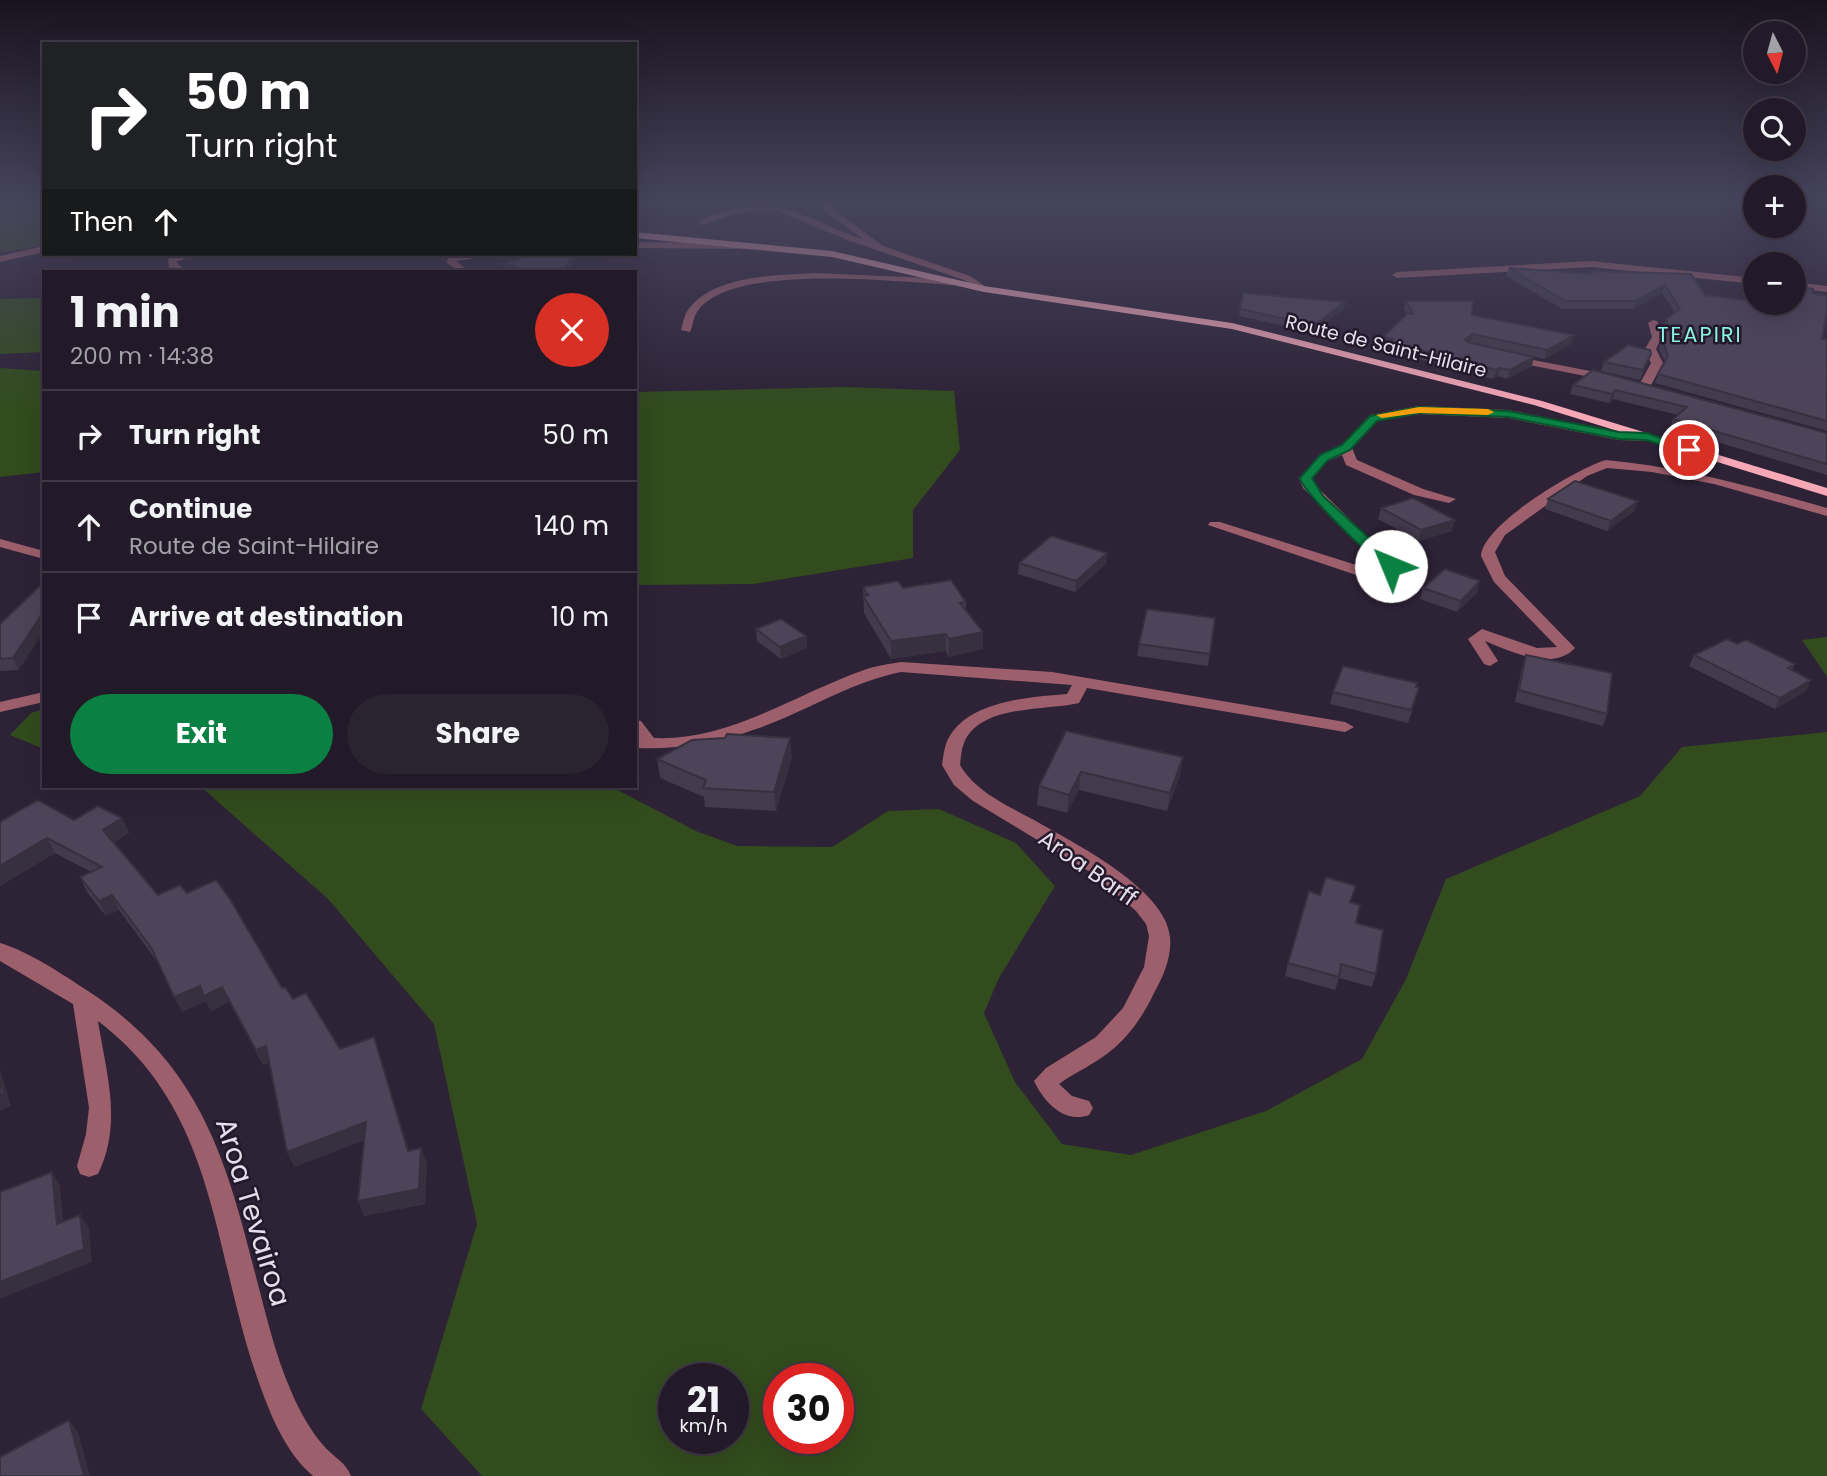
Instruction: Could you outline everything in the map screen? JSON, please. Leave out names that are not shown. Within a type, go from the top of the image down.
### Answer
[{"type":"main road","name":"Route de Saint-Hilaire","points":[[907,271],[984,289],[1165,313],[1257,331],[1538,403],[1827,492]]},
{"type":"street","points":[[946,271],[967,278],[984,289]]},
{"type":"street","points":[[1397,275],[1460,271]]},
{"type":"street","points":[[1657,271],[1743,280]]},
{"type":"street","points":[[687,330],[693,311],[700,303],[728,289],[771,276],[863,276],[953,282]]},
{"type":"street","points":[[1806,286],[1827,289]]},
{"type":"street","points":[[1500,356],[1638,385],[1657,363],[1650,349],[1658,341],[1658,332],[1653,323]]},
{"type":"street","points":[[1215,525],[1382,579],[1392,579],[1397,574],[1391,566],[1308,485],[1306,478],[1324,458],[1346,448],[1374,418],[1419,410],[1508,414],[1619,436],[1647,437]]},
{"type":"street","points":[[1346,448],[1352,461],[1363,467],[1419,492],[1450,499]]},
{"type":"street","points":[[1490,661],[1476,639],[1482,634],[1546,655],[1560,654],[1567,648],[1503,581],[1491,566],[1488,554],[1490,543],[1500,532],[1592,467],[1624,464],[1681,472],[1827,512]]},
{"type":"street","points":[[0,543],[42,554]]},
{"type":"street","points":[[642,743],[709,737],[751,725],[870,673],[901,667],[1013,673],[1082,682],[1345,727]]},
{"type":"street","name":"Aroa Barff","points":[[1081,1108],[1070,1106],[1052,1096],[1046,1081],[1062,1067],[1088,1054],[1112,1037],[1137,1003],[1154,972],[1162,947],[1157,924],[1143,904],[1120,885],[979,797],[960,781],[951,765],[957,739],[975,723],[999,710],[1026,703],[1073,699],[1082,682]]},
{"type":"street","points":[[0,707],[42,697]]},
{"type":"street","name":"Aroa Tevairoa","points":[[0,951],[110,1015],[147,1049],[174,1086],[203,1139],[230,1224],[264,1354],[298,1439],[323,1469],[336,1476]]},
{"type":"street","points":[[84,999],[85,1028],[99,1090],[100,1124],[89,1166]]},
{"type":"green space","points":[[42,298],[42,352],[0,354],[0,299]]},
{"type":"green space","points":[[0,368],[42,371],[42,472],[0,477]]},
{"type":"green space","points":[[845,387],[954,391],[960,450],[913,510],[913,558],[753,584],[637,585],[637,392]]},
{"type":"green space","points":[[1827,637],[1827,677],[1802,640]]},
{"type":"green space","points":[[42,710],[42,748],[10,735],[31,713]]},
{"type":"green space","points":[[1827,732],[1827,1476],[482,1476],[421,1409],[477,1224],[434,1024],[328,899],[202,788],[614,788],[696,831],[737,846],[832,847],[888,811],[939,809],[1016,843],[1055,886],[999,978],[984,1013],[1015,1082],[1062,1144],[1131,1155],[1266,1111],[1362,1059],[1406,979],[1446,879],[1640,796],[1682,747]]},
{"type":"building","points":[[1514,271],[1691,274],[1705,295],[1743,300],[1743,315],[1806,315],[1806,288],[1813,289],[1812,293],[1827,296],[1822,339],[1827,339],[1827,421],[1658,374],[1668,356],[1662,339],[1668,327],[1666,319],[1680,309],[1665,285],[1636,301],[1565,301]]},
{"type":"building","points":[[1243,293],[1345,302],[1315,325],[1240,309]]},
{"type":"building","points":[[1406,301],[1473,301],[1472,315],[1574,335],[1547,350],[1473,334],[1465,339],[1467,342],[1534,357],[1510,370],[1496,370],[1390,342],[1393,339],[1383,337],[1408,313],[1413,314]]},
{"type":"building","points":[[1628,345],[1650,350],[1651,354],[1643,370],[1604,362]]},
{"type":"building","points":[[1593,370],[1827,433],[1827,464],[1673,419],[1687,407],[1615,390],[1612,394],[1573,385]]},
{"type":"building","points":[[1575,481],[1638,501],[1611,521],[1548,499]]},
{"type":"building","points":[[1413,498],[1455,520],[1421,530],[1381,508]]},
{"type":"building","points":[[1051,536],[1107,553],[1076,581],[1019,563]]},
{"type":"building","points":[[1445,569],[1480,581],[1461,601],[1423,588]]},
{"type":"building","points":[[951,580],[966,602],[960,603],[983,632],[949,639],[946,634],[891,641],[863,596],[868,595],[863,587],[898,581],[903,588]]},
{"type":"building","points":[[42,584],[42,614],[13,658],[0,659],[0,624]]},
{"type":"building","points":[[1147,609],[1215,618],[1210,654],[1139,644]]},
{"type":"building","points":[[781,619],[806,636],[780,647],[756,629]]},
{"type":"building","points":[[1727,639],[1737,644],[1746,640],[1795,664],[1788,668],[1811,680],[1780,698],[1694,655]]},
{"type":"building","points":[[1526,655],[1612,673],[1607,714],[1519,690]]},
{"type":"building","points":[[1343,666],[1417,683],[1416,687],[1419,688],[1411,710],[1333,692]]},
{"type":"building","points":[[1066,731],[1183,757],[1170,793],[1081,772],[1069,795],[1039,786]]},
{"type":"building","points":[[727,734],[790,738],[774,792],[703,788],[706,780],[657,759],[692,740],[725,738]]},
{"type":"building","points":[[38,800],[74,820],[98,806],[122,818],[103,830],[158,895],[180,885],[187,893],[216,880],[282,988],[285,987],[293,999],[306,993],[340,1049],[374,1037],[408,1151],[421,1148],[419,1189],[358,1201],[366,1122],[287,1152],[266,1046],[256,1050],[222,987],[204,996],[200,986],[174,997],[152,949],[112,895],[99,901],[80,877],[102,867],[47,838],[0,866],[0,822]]},
{"type":"building","points":[[1326,877],[1356,886],[1350,902],[1360,905],[1356,923],[1383,930],[1376,974],[1341,964],[1339,977],[1288,963],[1309,891],[1320,895]]},
{"type":"building","points":[[52,1172],[57,1224],[80,1215],[84,1249],[0,1282],[0,1192]]},
{"type":"building","points":[[69,1420],[84,1476],[0,1476],[0,1457]]},
{"type":"slow traffic","points":[[1382,415],[1419,410],[1488,412]]},
{"type":"district","name":"TEAPIRI","points":[[1700,334]]},
{"type":"route","points":[[1391,566],[1319,498],[1308,485],[1306,478],[1324,458],[1335,450],[1346,448],[1367,424],[1384,414],[1419,410],[1508,414],[1619,436],[1647,437],[1689,450]]}]
